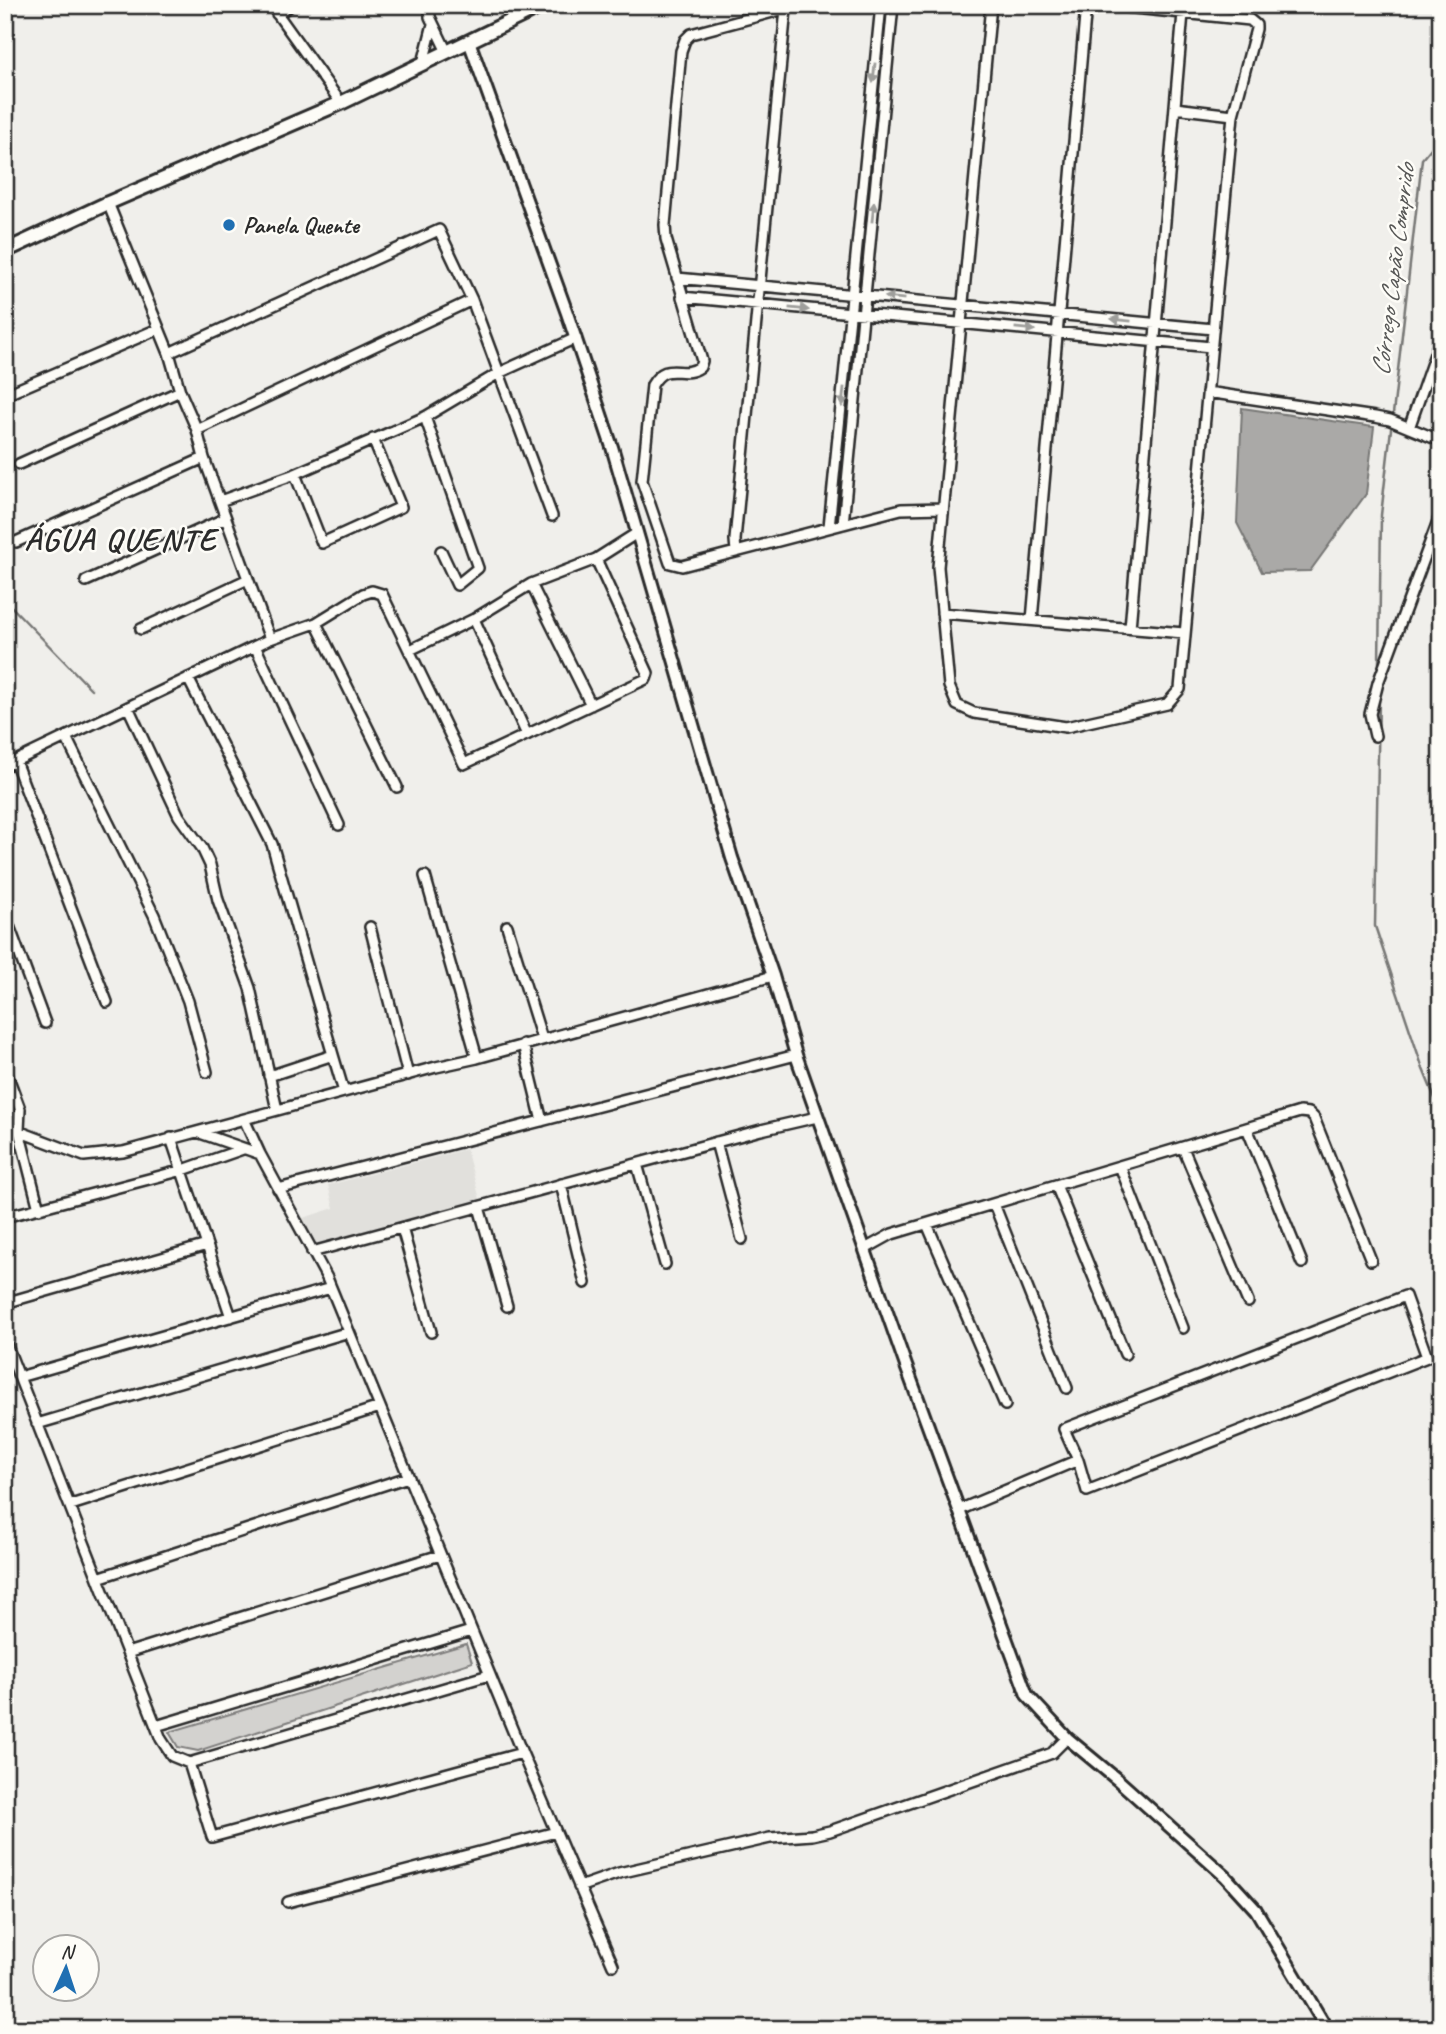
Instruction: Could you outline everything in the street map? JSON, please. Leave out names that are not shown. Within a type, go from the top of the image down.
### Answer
[{"type":"main road","points":[[5,251],[108,203],[341,103],[544,5]]},
{"type":"street","points":[[271,5],[341,103]]},
{"type":"street","points":[[277,14],[291,5]]},
{"type":"street","points":[[430,5],[430,17],[447,52]]},
{"type":"street","points":[[799,5],[691,34],[685,40],[681,51],[665,225],[666,239],[702,361],[701,367],[694,372],[668,370],[658,375],[652,385],[642,481],[670,563],[682,566],[901,509],[943,508]]},
{"type":"street","points":[[829,527],[881,5]]},
{"type":"street","points":[[843,524],[893,5]]},
{"type":"street","points":[[990,5],[938,567],[949,686],[957,705],[974,713],[1066,727],[1167,704],[1180,689],[1233,115],[1256,25],[1250,20],[1105,5]]},
{"type":"street","points":[[1032,620],[1086,5]]},
{"type":"street","points":[[736,552],[758,286],[786,9]]},
{"type":"street","points":[[1130,628],[1183,13]]},
{"type":"street","points":[[423,63],[433,24]]},
{"type":"street","points":[[469,41],[576,338],[612,447],[732,858],[773,976],[796,1055],[1027,1695],[1067,1738],[1225,1876],[1256,1910],[1327,2029]]},
{"type":"street","points":[[1175,108],[1233,115]]},
{"type":"street","points":[[108,203],[169,353],[180,391],[197,429],[204,458],[270,639]]},
{"type":"street","points":[[169,353],[439,230],[472,300],[552,516]]},
{"type":"street","points":[[677,278],[1213,329]]},
{"type":"street","points":[[682,297],[1211,347]]},
{"type":"street","points":[[197,429],[472,300]]},
{"type":"street","points":[[5,395],[158,329]]},
{"type":"street","points":[[1409,428],[1441,337]]},
{"type":"street","points":[[220,501],[295,474],[425,417],[499,373],[576,338]]},
{"type":"street","points":[[19,464],[180,391]]},
{"type":"street","points":[[1207,392],[1376,417],[1441,441]]},
{"type":"street","points":[[425,417],[478,568],[457,585],[441,551]]},
{"type":"street","points":[[295,474],[322,543],[401,507],[373,439]]},
{"type":"street","points":[[16,542],[204,458]]},
{"type":"street","points":[[1374,736],[1370,714],[1378,683],[1441,513]]},
{"type":"street","points":[[86,581],[226,518]]},
{"type":"street","points":[[410,650],[474,618],[531,584],[596,559],[637,533]]},
{"type":"street","points":[[107,1002],[10,764],[270,639],[316,623],[363,594],[377,592],[383,594],[464,764],[646,679],[649,673],[596,559]]},
{"type":"street","points":[[141,629],[248,579]]},
{"type":"street","points":[[531,584],[592,705]]},
{"type":"street","points":[[942,612],[1184,633]]},
{"type":"street","points":[[474,618],[527,735]]},
{"type":"street","points":[[316,623],[397,787]]},
{"type":"street","points":[[255,646],[339,825]]},
{"type":"street","points":[[188,678],[272,844],[344,1092]]},
{"type":"street","points":[[128,707],[178,816],[202,848],[210,865],[218,900],[250,988],[277,1110]]},
{"type":"street","points":[[66,737],[154,915],[188,1002],[207,1072]]},
{"type":"street","points":[[425,876],[477,1058]]},
{"type":"street","points":[[5,915],[45,1023]]},
{"type":"street","points":[[507,926],[542,1039]]},
{"type":"street","points":[[370,927],[408,1075]]},
{"type":"street","points":[[5,1126],[84,1156],[124,1152],[773,976]]},
{"type":"street","points":[[523,1044],[541,1121]]},
{"type":"street","points":[[269,1076],[333,1055]]},
{"type":"street","points":[[278,1189],[796,1055]]},
{"type":"street","points":[[5,1069],[20,1109],[19,1131],[39,1209]]},
{"type":"street","points":[[865,1249],[892,1234],[1300,1112],[1309,1113],[1314,1118],[1371,1260]]},
{"type":"street","points":[[313,1252],[817,1117]]},
{"type":"street","points":[[244,1119],[331,1288],[489,1675],[613,1965]]},
{"type":"street","points":[[1247,1128],[1302,1263]]},
{"type":"street","points":[[197,1132],[260,1154]]},
{"type":"street","points":[[171,1138],[231,1317]]},
{"type":"street","points":[[716,1142],[742,1239]]},
{"type":"street","points":[[1183,1147],[1248,1302]]},
{"type":"street","points":[[5,1217],[183,1170],[243,1149]]},
{"type":"street","points":[[637,1164],[665,1264]]},
{"type":"street","points":[[1120,1166],[1183,1328]]},
{"type":"street","points":[[561,1184],[585,1283]]},
{"type":"street","points":[[1056,1185],[1125,1354]]},
{"type":"street","points":[[994,1204],[1067,1388]]},
{"type":"street","points":[[479,1207],[507,1306]]},
{"type":"street","points":[[927,1224],[1005,1405]]},
{"type":"street","points":[[402,1228],[431,1332]]},
{"type":"street","points":[[5,1303],[207,1245]]},
{"type":"street","points":[[19,1377],[331,1288]]},
{"type":"street","points":[[1405,1296],[1427,1357],[1087,1491],[1078,1460],[1064,1429],[1405,1296]]},
{"type":"street","points":[[37,1424],[349,1332]]},
{"type":"street","points":[[5,1341],[156,1726],[172,1756],[189,1763],[489,1675]]},
{"type":"street","points":[[71,1505],[380,1407]]},
{"type":"street","points":[[959,1510],[1078,1460]]},
{"type":"street","points":[[98,1578],[408,1477]]},
{"type":"street","points":[[127,1653],[440,1555]]},
{"type":"street","points":[[156,1726],[471,1631]]},
{"type":"street","points":[[579,1887],[619,1873],[770,1838],[830,1831],[1052,1753],[1067,1738]]},
{"type":"street","points":[[189,1763],[212,1837],[522,1753]]},
{"type":"street","points":[[288,1902],[556,1832]]},
{"type":"shaded area","points":[[1242,408],[1374,427],[1366,494],[1310,571],[1262,572],[1237,523]]},
{"type":"shaded area","points":[[466,1149],[480,1199],[315,1245],[300,1219],[334,1208],[328,1185]]},
{"type":"shaded area","points":[[466,1644],[472,1662],[198,1751],[178,1747],[169,1732]]},
{"type":"waterway","name":"Córrego Capão Comprido","points":[[1393,414],[1422,159],[1441,136]]},
{"type":"waterway","name":"Córrego Capão Comprido","points":[[1379,663],[1381,515],[1391,429]]},
{"type":"waterway","points":[[5,600],[91,689]]},
{"type":"waterway","name":"Córrego Capão Comprido","points":[[1379,698],[1375,926],[1423,1069],[1441,1113]]},
{"type":"place","name":"Panela Quente","points":[[229,225]]},
{"type":"district","name":"ÁGUA QUENTE","points":[[121,539]]}]
